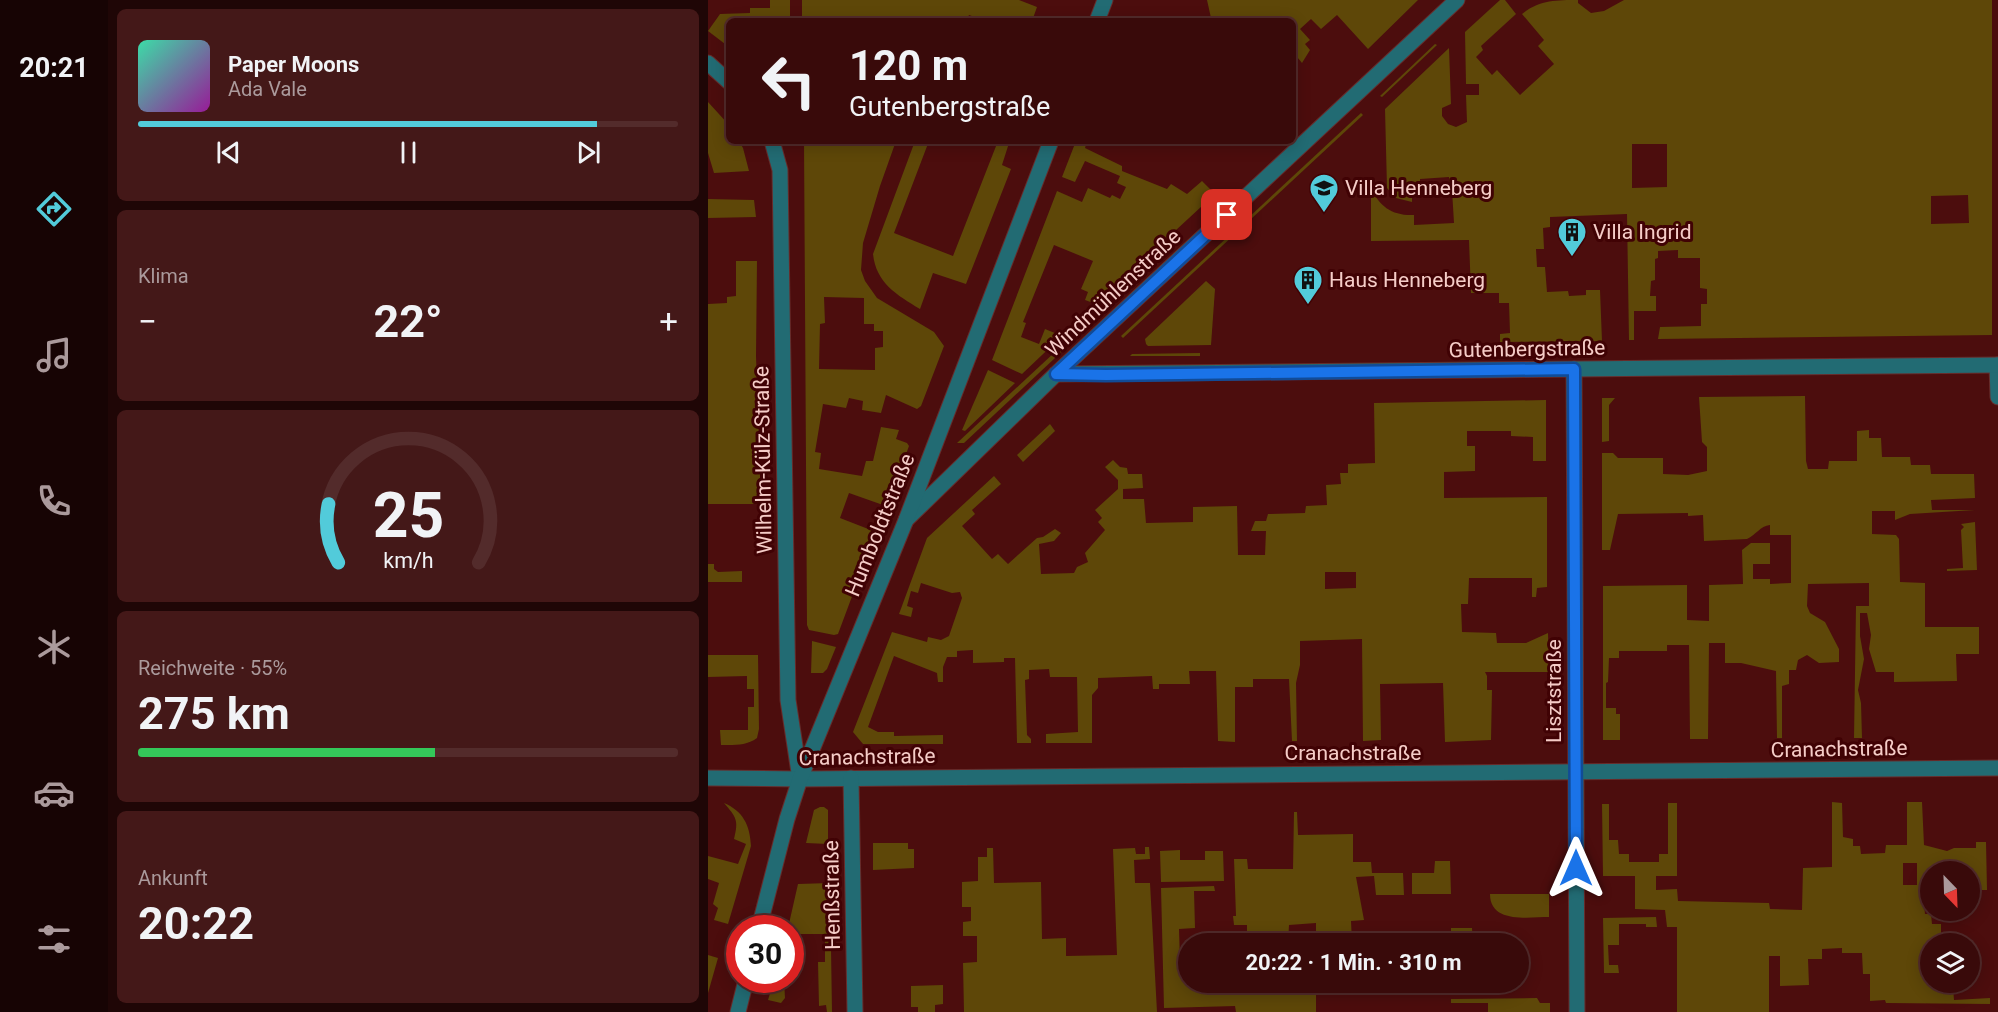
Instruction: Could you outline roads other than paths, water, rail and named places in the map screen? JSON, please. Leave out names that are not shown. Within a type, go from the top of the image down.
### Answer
[{"type":"street","points":[[1098,18],[1105,0]]},
{"type":"street","name":"Windmühlenstraße","points":[[906,520],[1056,374],[1457,0]]},
{"type":"street","points":[[708,63],[726,79]]},
{"type":"street","name":"Wilhelm-Külz-Straße","points":[[773,144],[780,170],[788,700],[800,779]]},
{"type":"street","name":"Humboldtstraße","points":[[762,915],[787,819],[800,779],[906,520],[1050,144]]},
{"type":"street","points":[[1998,365],[1998,397]]},
{"type":"street","name":"Gutenbergstraße","points":[[1056,374],[1998,365]]},
{"type":"street","name":"Lisztstraße","points":[[1574,369],[1577,1012]]},
{"type":"street","name":"Cranachstraße","points":[[708,778],[1998,768]]},
{"type":"street","name":"Henßstraße","points":[[850,778],[855,1012]]},
{"type":"street","points":[[738,1012],[743,993]]},
{"type":"place","name":"Villa Henneberg","points":[[1324,214]]},
{"type":"place","name":"Villa Ingrid","points":[[1572,258]]},
{"type":"place","name":"Haus Henneberg","points":[[1308,306]]}]
